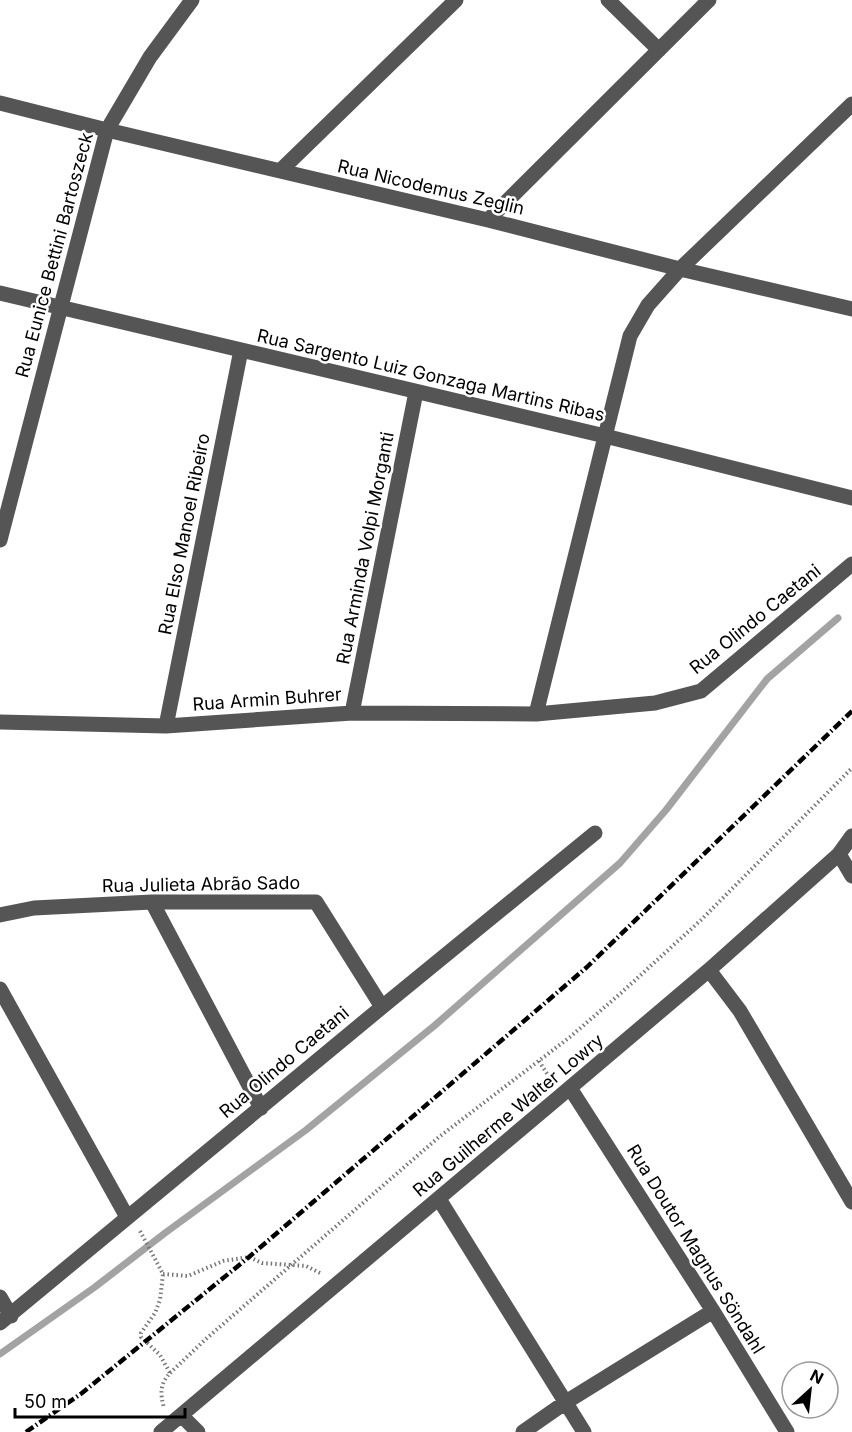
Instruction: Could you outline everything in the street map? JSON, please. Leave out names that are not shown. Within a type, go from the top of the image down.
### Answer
[{"type":"street","name":"Rua Eunice Bettini Bartoszeck","points":[[0,540],[107,130],[150,57],[192,0]]},
{"type":"street","points":[[280,171],[456,0]]},
{"type":"street","points":[[608,0],[659,50]]},
{"type":"street","points":[[488,220],[709,0]]},
{"type":"street","name":"Rua Nicodemus Zeglin","points":[[0,103],[852,309]]},
{"type":"street","points":[[536,714],[630,336],[648,305],[680,269],[852,104]]},
{"type":"street","name":"Rua Sargento Luiz Gonzaga Martins Ribas","points":[[0,292],[605,436],[852,498]]},
{"type":"street","name":"Rua Elso Manoel Ribeiro","points":[[166,726],[241,350]]},
{"type":"street","name":"Rua Arminda Volpi Morganti","points":[[352,712],[416,392]]},
{"type":"street","name":"Rua Olindo Caetani","points":[[536,714],[655,703],[701,691],[852,564]]},
{"type":"street","name":"Rua Armin Buhrer","points":[[0,722],[166,726],[352,712],[536,714]]},
{"type":"street","name":"Rua Olindo Caetani","points":[[5,1319],[595,833]]},
{"type":"street","name":"Rua Guilherme Walter Lowry","points":[[165,1429],[709,970],[839,855],[852,836]]},
{"type":"street","points":[[839,855],[852,876]]},
{"type":"street","points":[[152,902],[261,1108]]},
{"type":"street","name":"Rua Julieta Abrão Sado","points":[[0,915],[34,908],[152,902],[316,902],[382,1007]]},
{"type":"street","points":[[709,970],[740,1011],[852,1202]]},
{"type":"street","points":[[0,988],[128,1216]]},
{"type":"street","name":"Rua Doutor Magnus Söndahl","points":[[570,1088],[713,1311],[787,1432]]},
{"type":"street","points":[[439,1199],[584,1432]]},
{"type":"street","points":[[0,1297],[5,1319]]},
{"type":"street","points":[[523,1432],[566,1402],[713,1311]]},
{"type":"street","points":[[182,1416],[198,1432]]},
{"type":"path","points":[[165,1429],[160,1394],[163,1381],[170,1373],[207,1338],[439,1137],[570,1037],[621,993],[701,920],[852,768]]},
{"type":"path","points":[[141,1232],[163,1274],[160,1300],[155,1313],[141,1333],[141,1337],[160,1355],[170,1373]]},
{"type":"path","points":[[163,1274],[188,1276],[223,1261],[249,1257],[262,1263],[306,1266],[339,1284]]},
{"type":"waterway","points":[[0,1354],[95,1287],[306,1130],[434,1026],[620,863],[666,810],[767,679],[838,618]]},
{"type":"railway","points":[[26,1432],[82,1393],[249,1257],[587,967],[852,711]]}]
